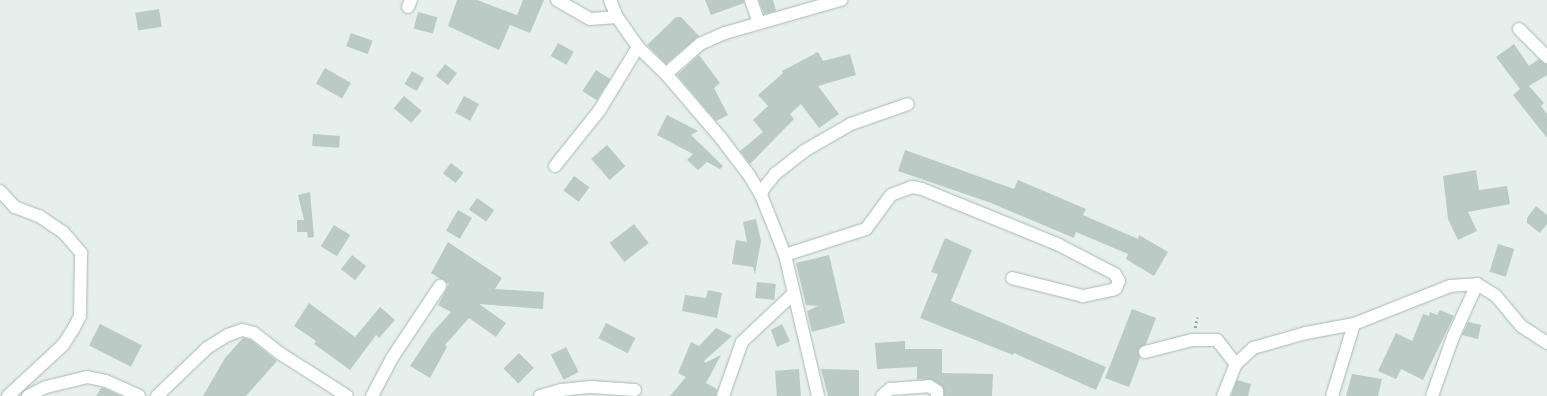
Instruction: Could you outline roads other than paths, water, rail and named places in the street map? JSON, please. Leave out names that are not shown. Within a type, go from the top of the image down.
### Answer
[{"type":"street","points":[[557,0],[590,19],[617,17]]},
{"type":"street","points":[[610,0],[617,17],[638,47],[666,74],[738,160],[762,195],[784,256],[818,396]]},
{"type":"street","points":[[751,0],[759,23]]},
{"type":"street","points":[[666,74],[700,44],[725,33],[841,0]]},
{"type":"street","points":[[1519,30],[1547,58]]},
{"type":"street","points":[[555,166],[599,111],[638,47]]},
{"type":"street","points":[[762,195],[763,189],[775,174],[804,151],[851,124],[908,104]]},
{"type":"street","points":[[784,256],[866,229],[891,195],[912,187],[922,189],[1059,244],[1109,270],[1115,274],[1119,281],[1116,288],[1112,290],[1083,296],[1012,278]]},
{"type":"street","points":[[0,191],[15,207],[39,216],[63,232],[81,254],[80,316],[74,328],[63,345],[10,396],[0,395]]},
{"type":"street","points":[[1432,396],[1453,337],[1477,284]]},
{"type":"street","points":[[1223,396],[1236,364],[1253,348],[1306,333],[1354,324],[1450,286],[1477,284],[1496,296],[1521,326],[1547,343]]},
{"type":"street","points":[[372,396],[392,358],[440,286]]},
{"type":"street","points":[[723,396],[742,342],[794,293]]},
{"type":"street","points":[[1332,396],[1354,324]]},
{"type":"street","points":[[157,396],[207,348],[228,335],[242,330],[254,333],[281,354],[347,396]]},
{"type":"street","points":[[1145,352],[1192,340],[1217,340],[1236,364]]},
{"type":"street","points":[[28,396],[46,387],[87,377],[113,383],[139,396]]},
{"type":"street","points":[[882,396],[890,389],[929,386],[937,391],[937,396]]},
{"type":"street","points":[[540,396],[561,390],[591,387],[635,390]]}]
